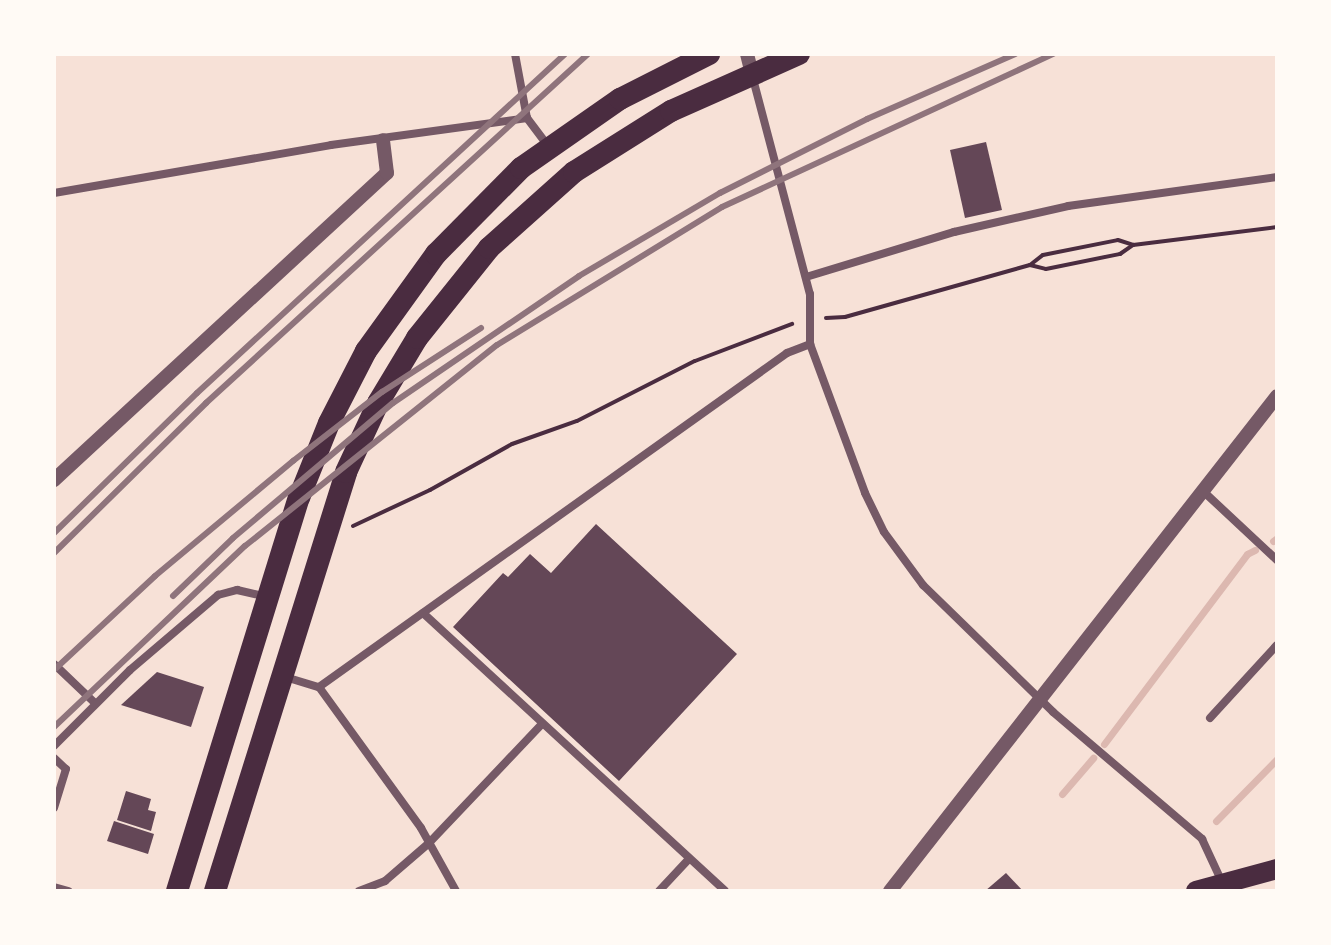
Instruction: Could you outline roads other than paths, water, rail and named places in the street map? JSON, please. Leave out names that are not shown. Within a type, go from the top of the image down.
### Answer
[{"type":"highway","points":[[177,891],[313,460],[366,351],[445,244],[549,147],[620,99],[709,54]]},
{"type":"highway","points":[[215,891],[346,472],[390,381],[439,307],[507,230],[574,172],[750,64],[799,54]]},
{"type":"main road","points":[[1196,891],[1277,869]]},
{"type":"street","points":[[515,54],[527,118],[549,147]]},
{"type":"street","points":[[750,64],[806,277],[810,344],[865,493],[890,541],[923,585],[1041,699],[1202,839],[1223,884]]},
{"type":"street","points":[[54,193],[527,118]]},
{"type":"street","points":[[54,480],[387,173],[383,140]]},
{"type":"street","points":[[806,277],[1040,212],[1184,186],[1277,177]]},
{"type":"street","points":[[319,687],[787,353],[810,344]]},
{"type":"street","points":[[890,891],[1277,396]]},
{"type":"street","points":[[1204,492],[1277,560]]},
{"type":"street","points":[[54,746],[95,703],[218,595],[237,590],[269,597]]},
{"type":"street","points":[[423,613],[541,725],[725,891]]},
{"type":"street","points":[[1210,718],[1277,645]]},
{"type":"street","points":[[54,664],[95,703]]},
{"type":"street","points":[[282,676],[319,687],[429,843],[456,891]]},
{"type":"street","points":[[359,891],[385,881],[429,843],[541,725]]},
{"type":"street","points":[[54,758],[66,769],[54,808]]},
{"type":"street","points":[[659,891],[688,860]]},
{"type":"street","points":[[54,887],[68,891]]},
{"type":"waterway","points":[[1273,541],[1277,538]]},
{"type":"waterway","points":[[1104,744],[1247,554],[1255,550]]},
{"type":"waterway","points":[[1062,794],[1093,758]]},
{"type":"waterway","points":[[1216,821],[1277,759]]},
{"type":"railway","points":[[54,533],[197,393],[565,54]]},
{"type":"railway","points":[[54,553],[206,403],[588,54]]},
{"type":"railway","points":[[173,596],[233,538],[393,403],[579,276],[720,193],[867,119],[1015,54]]},
{"type":"railway","points":[[54,727],[245,546],[497,345],[722,207],[1053,54]]},
{"type":"railway","points":[[54,670],[155,576],[293,461],[382,392],[481,328]]}]
